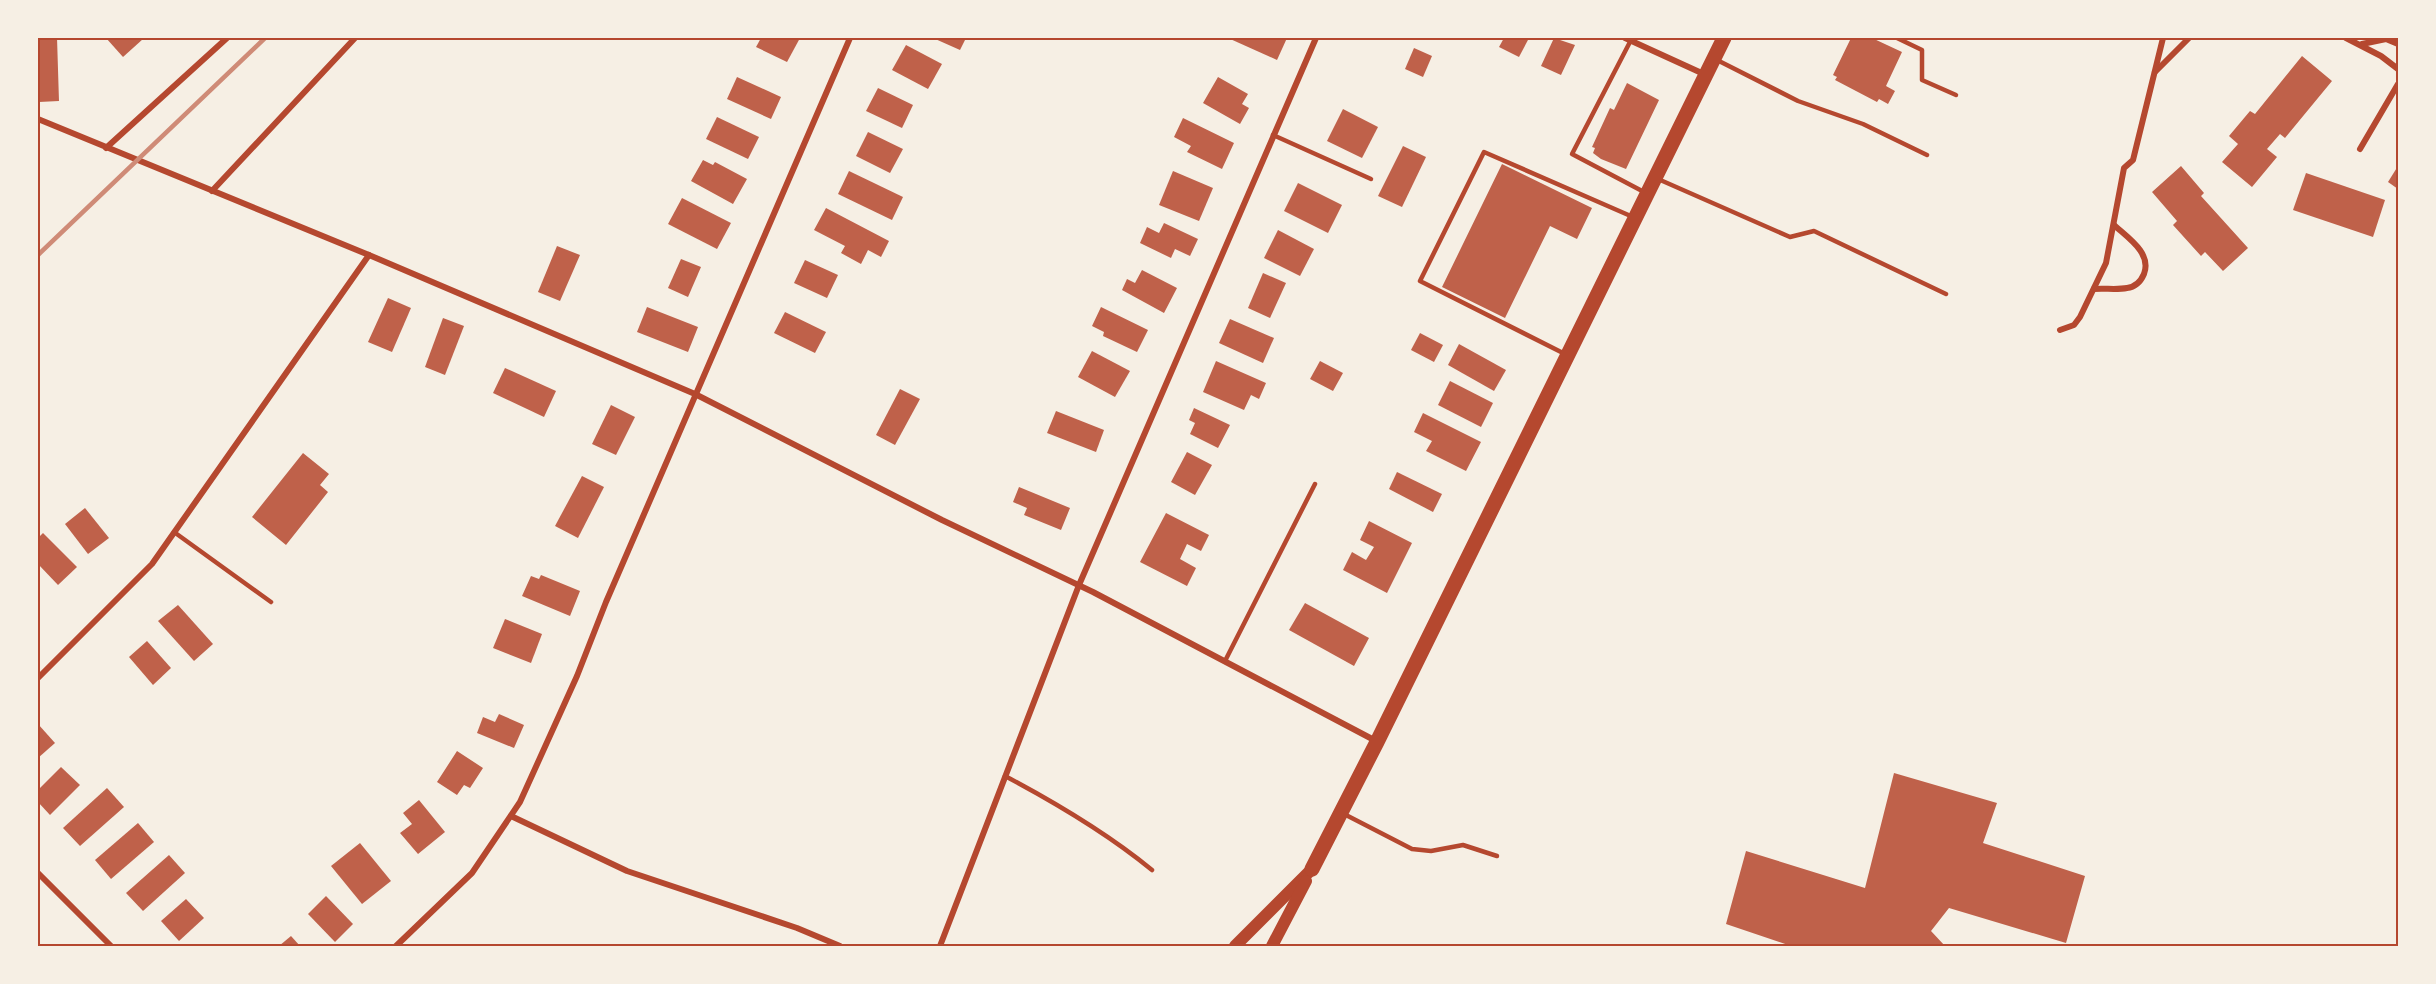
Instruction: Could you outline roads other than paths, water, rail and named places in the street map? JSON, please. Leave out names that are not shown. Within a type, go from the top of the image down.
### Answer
[{"type":"main road","points":[[1272,946],[1342,813],[1724,38]]},
{"type":"main road","points":[[1235,946],[1312,869]]},
{"type":"street","points":[[106,148],[227,38]]},
{"type":"street","points":[[212,191],[355,38]]},
{"type":"street","points":[[396,946],[472,873],[520,802],[577,676],[695,394],[850,38]]},
{"type":"street","points":[[940,946],[1078,585],[1316,38]]},
{"type":"street","points":[[2060,330],[2074,325],[2106,263],[2124,168],[2133,160],[2163,38]]},
{"type":"street","points":[[2153,75],[2189,38]]},
{"type":"street","points":[[2346,38],[2361,44],[2398,69]]},
{"type":"street","points":[[1628,39],[1707,75]]},
{"type":"street","points":[[2361,44],[2386,39],[2398,44]]},
{"type":"street","points":[[2360,149],[2398,84]]},
{"type":"street","points":[[38,119],[369,255],[695,394],[942,520],[1078,585],[1377,742]]},
{"type":"street","points":[[2094,289],[2124,289],[2133,286],[2141,280],[2145,270],[2145,259],[2140,249],[2114,225]]},
{"type":"street","points":[[38,678],[152,564],[369,255]]},
{"type":"street","points":[[511,816],[627,871],[797,928],[840,946]]},
{"type":"street","points":[[38,873],[111,946]]},
{"type":"lane","points":[[1897,38],[1922,50],[1922,80],[1956,95]]},
{"type":"lane","points":[[1628,39],[1572,154],[1648,194]]},
{"type":"lane","points":[[1714,59],[1798,101],[1863,124],[1927,155]]},
{"type":"lane","points":[[1273,135],[1371,178]]},
{"type":"lane","points":[[1568,355],[1420,280],[1484,152],[1636,219]]},
{"type":"lane","points":[[1656,177],[1790,237],[1814,231],[1946,294]]},
{"type":"lane","points":[[1225,661],[1315,484]]},
{"type":"lane","points":[[174,532],[271,602]]},
{"type":"lane","points":[[1004,776],[1066,810],[1126,849],[1152,870]]},
{"type":"lane","points":[[1342,813],[1412,849],[1431,851],[1463,845],[1497,856]]},
{"type":"railway","points":[[38,255],[265,38]]}]
